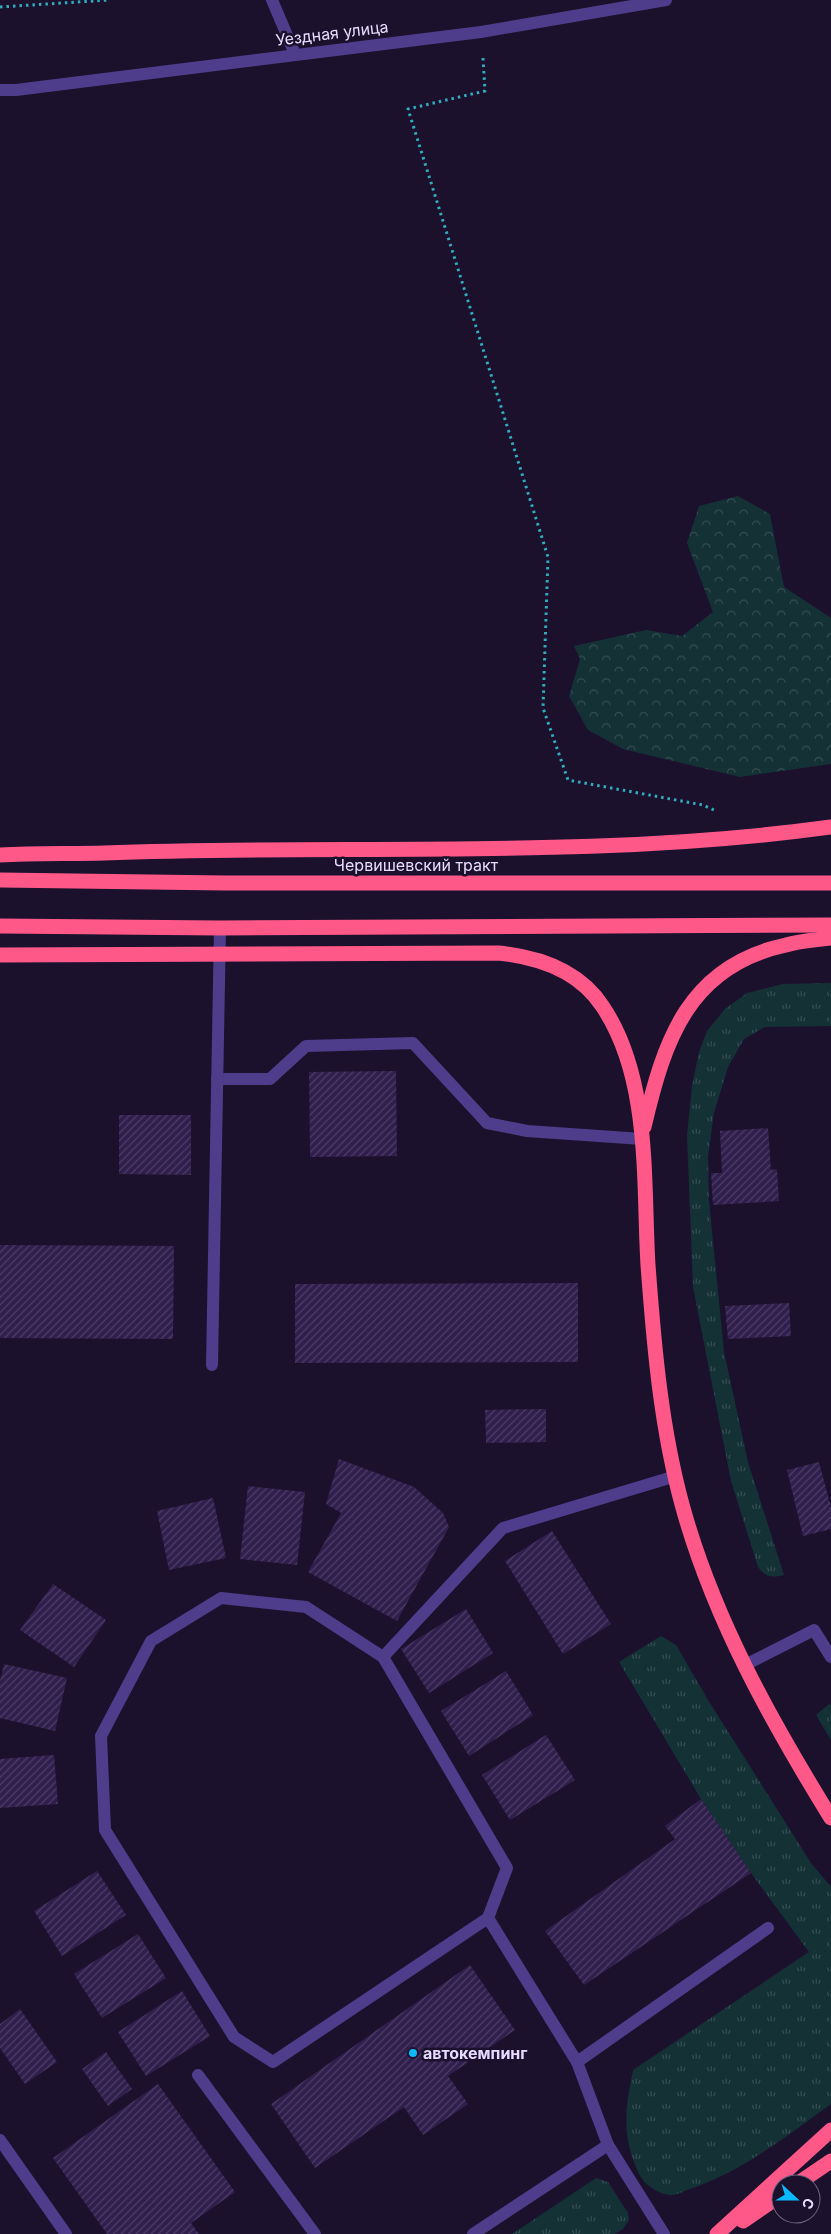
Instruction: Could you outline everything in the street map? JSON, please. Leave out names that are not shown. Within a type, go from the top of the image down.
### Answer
[{"type":"highway","points":[[0,856],[221,849],[539,848],[714,841],[831,827]]},
{"type":"highway","name":"Червишевский тракт","points":[[0,880],[245,883],[831,883]]},
{"type":"highway","points":[[0,926],[220,928],[831,925]]},
{"type":"highway","points":[[642,1139],[653,1088],[665,1051],[685,1011],[704,987],[724,970],[748,958],[785,945],[831,938]]},
{"type":"highway","points":[[0,955],[468,952],[518,955],[553,964],[583,983],[602,1005],[617,1031],[636,1094],[642,1139],[655,1358],[668,1437],[683,1506],[704,1574],[745,1665],[806,1777],[831,1818]]},
{"type":"highway","points":[[717,2234],[831,2130]]},
{"type":"highway","points":[[812,2174],[831,2161]]},
{"type":"highway","points":[[724,2234],[771,2202]]},
{"type":"street","points":[[272,0],[295,54]]},
{"type":"street","name":"Уездная улица","points":[[0,90],[26,89],[482,32],[666,0]]},
{"type":"street","points":[[212,1364],[218,955],[220,928]]},
{"type":"street","points":[[217,1079],[270,1079],[306,1046],[412,1043],[488,1122],[527,1131],[642,1139]]},
{"type":"street","points":[[383,1657],[503,1528],[676,1476]]},
{"type":"street","points":[[221,1598],[306,1607],[383,1657],[507,1868],[488,1918],[273,2062],[234,2037],[104,1830],[101,1736],[152,1640],[221,1598]]},
{"type":"street","points":[[745,1665],[814,1630],[831,1657]]},
{"type":"street","points":[[488,1918],[577,2062],[608,2144],[664,2234]]},
{"type":"street","points":[[577,2062],[768,1928]]},
{"type":"street","points":[[198,2075],[315,2234]]},
{"type":"street","points":[[0,2140],[66,2234]]},
{"type":"street","points":[[473,2234],[608,2144]]},
{"type":"path","points":[[0,7],[109,0]]},
{"type":"path","points":[[482,32],[485,91],[408,109],[548,557],[543,708],[568,780],[703,805],[720,812]]},
{"type":"green space","points":[[738,496],[770,514],[784,587],[831,618],[831,764],[740,777],[623,749],[588,730],[569,696],[580,659],[574,646],[646,630],[682,636],[713,612],[687,543],[699,506]]},
{"type":"green space","points":[[831,983],[831,1026],[765,1027],[744,1039],[728,1067],[714,1113],[708,1156],[709,1201],[724,1352],[748,1462],[784,1575],[772,1576],[766,1575],[758,1567],[731,1481],[693,1287],[687,1135],[692,1086],[699,1052],[707,1031],[725,1009],[747,993],[783,984]]},
{"type":"green space","points":[[661,1636],[676,1645],[708,1700],[811,1863],[831,1887],[831,2104],[780,2141],[744,2164],[707,2183],[671,2195],[663,2194],[644,2182],[631,2154],[626,2118],[633,2070],[809,1952],[751,1873],[701,1799],[619,1662]]},
{"type":"green space","points":[[829,1704],[831,1706],[831,1740],[816,1715]]},
{"type":"green space","points":[[596,2178],[608,2182],[628,2213],[629,2220],[623,2229],[615,2234],[512,2234]]},
{"type":"building","points":[[396,1071],[397,1156],[310,1157],[309,1072]]},
{"type":"building","points":[[119,1115],[191,1115],[191,1175],[119,1174]]},
{"type":"building","points":[[768,1128],[771,1170],[777,1169],[779,1201],[713,1205],[711,1173],[722,1173],[720,1131]]},
{"type":"building","points":[[0,1245],[174,1246],[173,1339],[0,1338]]},
{"type":"building","points":[[578,1283],[578,1362],[295,1363],[295,1284]]},
{"type":"building","points":[[789,1303],[791,1336],[728,1339],[725,1306]]},
{"type":"building","points":[[546,1409],[546,1442],[486,1443],[485,1410]]},
{"type":"building","points":[[339,1459],[414,1487],[443,1513],[449,1527],[397,1621],[308,1572],[341,1513],[326,1504]]},
{"type":"building","points":[[819,1462],[831,1507],[831,1529],[803,1536],[787,1470]]},
{"type":"building","points":[[248,1486],[305,1492],[297,1565],[240,1559]]},
{"type":"building","points":[[213,1498],[226,1558],[169,1570],[157,1511]]},
{"type":"building","points":[[552,1531],[611,1624],[563,1654],[505,1561]]},
{"type":"building","points":[[53,1584],[106,1620],[74,1667],[20,1630]]},
{"type":"building","points":[[466,1609],[493,1653],[429,1693],[401,1649]]},
{"type":"building","points":[[4,1664],[67,1678],[55,1731],[0,1718],[0,1681]]},
{"type":"building","points":[[506,1671],[533,1715],[469,1756],[441,1711]]},
{"type":"building","points":[[546,1735],[575,1780],[510,1820],[482,1775]]},
{"type":"building","points":[[54,1755],[58,1804],[0,1808],[0,1759]]},
{"type":"building","points":[[701,1799],[751,1873],[584,1985],[545,1931],[675,1839],[665,1826]]},
{"type":"building","points":[[97,1871],[126,1915],[62,1956],[34,1911]]},
{"type":"building","points":[[138,1934],[166,1978],[102,2018],[74,1974]]},
{"type":"building","name":"автокемпинг","points":[[470,1965],[515,2030],[448,2076],[468,2104],[423,2135],[404,2107],[315,2168],[271,2104]]},
{"type":"building","points":[[182,1991],[210,2036],[146,2076],[118,2032]]},
{"type":"building","points":[[20,2009],[57,2062],[25,2084],[0,2048],[0,2024]]},
{"type":"building","points":[[106,2052],[132,2089],[108,2106],[82,2069]]},
{"type":"building","points":[[158,2084],[235,2192],[191,2223],[199,2234],[107,2234],[53,2158]]},
{"type":"place","name":"автокемпинг","points":[[413,2053]]}]
